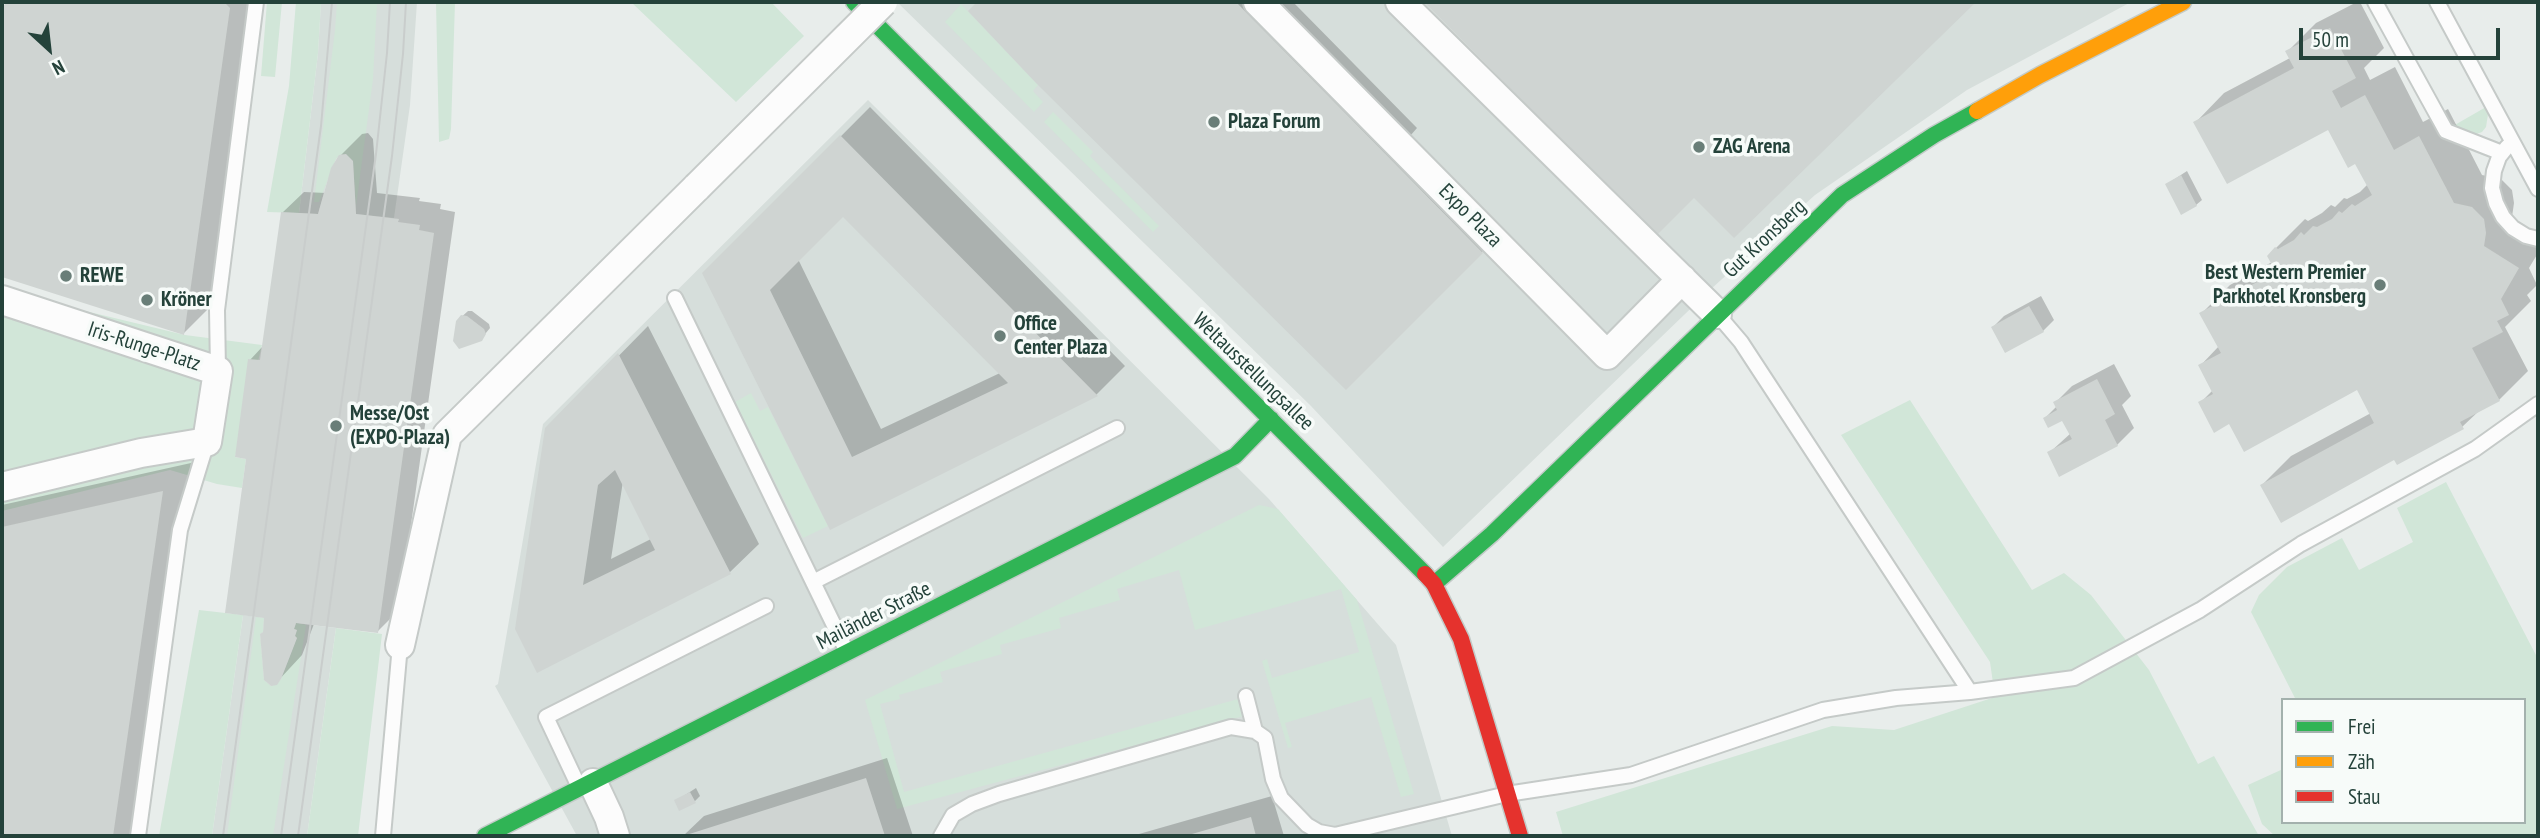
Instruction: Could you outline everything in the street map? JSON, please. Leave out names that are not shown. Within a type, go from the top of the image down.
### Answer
[{"type":"street","name":"Weltausstellungsallee","points":[[854,2],[1434,584],[1461,639],[1520,836]]},
{"type":"street","points":[[400,645],[447,435],[883,2]]},
{"type":"street","name":"Expo Plaza","points":[[1258,2],[1606,355],[1682,279]]},
{"type":"street","points":[[1400,2],[1717,314]]},
{"type":"street","name":"Gut Kronsberg","points":[[1434,584],[1492,534],[1842,195],[1934,135],[2040,75],[2183,2]]},
{"type":"street","name":"Iris-Runge-Platz","points":[[2,300],[218,372],[207,442]]},
{"type":"street","name":"Mailänder Straße","points":[[485,836],[1235,456],[1271,419]]},
{"type":"street","points":[[2,487],[141,453],[207,442]]},
{"type":"street","points":[[587,786],[609,817],[615,836]]},
{"type":"lane","points":[[218,372],[217,310],[256,2]]},
{"type":"lane","points":[[2375,2],[2446,131],[2502,153]]},
{"type":"lane","points":[[2437,2],[2538,189]]},
{"type":"lane","points":[[2512,141],[2502,153],[2494,171],[2492,188],[2503,217],[2513,228],[2538,239]]},
{"type":"lane","points":[[675,298],[847,653]]},
{"type":"lane","points":[[1717,314],[1741,342],[1970,692]]},
{"type":"lane","points":[[942,836],[953,815],[999,793],[1231,727],[1255,731],[1265,738],[1273,779],[1281,798],[1293,813],[1319,832],[1341,834],[1507,794],[1631,775],[1823,710],[1896,698],[1970,692],[2074,678],[2200,610],[2301,544],[2475,449],[2538,404]]},
{"type":"lane","points":[[813,582],[1117,428]]},
{"type":"lane","points":[[138,836],[180,530],[207,442]]},
{"type":"lane","points":[[587,786],[546,717],[766,606]]},
{"type":"lane","points":[[383,836],[400,645]]},
{"type":"lane","points":[[1246,696],[1255,731]]},
{"type":"shaded area","points":[[321,2],[417,2],[410,105],[394,218],[356,214],[353,161],[342,154],[331,168],[318,214],[299,213],[318,53]]},
{"type":"shaded area","points":[[897,2],[2131,2],[1967,90],[1815,195],[1711,289],[1443,547],[1311,406]]},
{"type":"shaded area","points":[[868,100],[1269,499],[1396,645],[1452,836],[577,836],[495,686],[498,684],[543,424]]},
{"type":"shaded area","points":[[243,615],[264,618],[263,632],[260,634],[264,680],[271,686],[281,679],[297,638],[296,623],[336,628],[307,836],[212,836]]},
{"type":"green space","points":[[267,2],[282,2],[275,77],[261,76]]},
{"type":"green space","points":[[296,2],[321,2],[318,53],[299,213],[267,212],[289,86]]},
{"type":"green space","points":[[337,2],[377,2],[373,79],[356,206],[353,161],[345,154],[336,159],[319,202],[314,202]]},
{"type":"green space","points":[[436,2],[455,2],[451,129],[449,139],[439,142]]},
{"type":"green space","points":[[631,2],[771,2],[804,36],[736,102]]},
{"type":"green space","points":[[961,4],[1038,85],[1033,91],[1043,102],[1034,112],[945,22]]},
{"type":"green space","points":[[2486,107],[2489,108],[2486,127],[2482,132],[2474,135],[2457,130],[2453,126]]},
{"type":"green space","points":[[1053,112],[1093,152],[1090,156],[1159,226],[1153,232],[1044,122]]},
{"type":"green space","points":[[2,291],[185,335],[262,345],[235,457],[246,459],[242,488],[217,484],[170,470],[2,511]]},
{"type":"green space","points":[[751,393],[760,411],[768,407],[828,526],[803,538],[735,402]]},
{"type":"green space","points":[[1910,400],[2032,590],[2064,573],[2091,595],[2149,670],[2198,764],[2214,756],[2259,836],[1563,836],[1556,812],[1832,726],[1894,730],[1995,697],[1990,662],[1841,435]]},
{"type":"green space","points":[[2446,482],[2538,659],[2538,836],[2275,836],[2262,824],[2248,785],[2281,770],[2281,824],[2526,824],[2526,698],[2295,698],[2251,612],[2259,595],[2287,567],[2342,538],[2359,570],[2413,542],[2397,508]]},
{"type":"green space","points":[[1259,505],[1278,509],[1357,600],[1414,794],[1401,797],[1371,697],[1285,723],[1292,747],[1288,748],[1262,661],[1267,659],[1272,678],[1359,652],[1341,589],[1195,630],[1179,570],[1117,589],[1120,600],[1059,618],[1061,628],[1000,645],[1002,654],[940,672],[943,682],[899,695],[900,699],[880,704],[904,792],[1238,699],[1244,716],[897,809],[865,700]]},
{"type":"green space","points":[[199,610],[243,615],[212,836],[159,836]]},
{"type":"green space","points":[[256,617],[264,618],[263,632],[260,634],[264,680],[271,686],[281,679],[297,638],[297,630],[294,629],[296,623],[306,625],[273,836],[227,836]]},
{"type":"green space","points":[[336,628],[382,634],[358,836],[307,836]]},
{"type":"building","points":[[7,2],[224,2],[230,8],[184,335],[2,277],[2,7]]},
{"type":"building","name":"Plaza Forum","points":[[977,2],[1236,2],[1483,253],[1346,390],[1038,85],[968,11]]},
{"type":"building","name":"ZAG Arena","points":[[1424,2],[1976,2],[1734,238],[1694,198],[1657,235]]},
{"type":"building","name":"Best Western Premier Parkhotel Kronsberg","points":[[2330,28],[2356,78],[2332,91],[2341,108],[2365,95],[2394,150],[2419,136],[2454,203],[2472,207],[2484,219],[2484,246],[2519,268],[2501,299],[2509,315],[2497,321],[2503,332],[2472,348],[2500,401],[2460,422],[2464,429],[2397,465],[2394,460],[2281,523],[2260,485],[2374,423],[2357,390],[2244,452],[2229,424],[2214,433],[2198,402],[2213,394],[2198,365],[2221,353],[2199,313],[2276,272],[2267,256],[2275,247],[2278,249],[2294,240],[2301,232],[2304,235],[2313,226],[2317,227],[2332,219],[2339,211],[2342,213],[2352,204],[2355,206],[2372,195],[2355,164],[2348,168],[2328,130],[2227,184],[2193,122],[2294,68],[2285,51]]},
{"type":"building","name":"Office Center Plaza","points":[[840,135],[1098,396],[830,530],[702,273]],"holes":[[[843,217],[1008,383],[852,457],[770,290]]]},
{"type":"building","points":[[346,154],[353,161],[356,214],[399,219],[398,222],[420,225],[419,230],[434,233],[378,633],[296,623],[294,629],[297,630],[297,638],[281,679],[277,685],[271,686],[264,680],[260,634],[263,632],[264,618],[225,613],[246,459],[235,457],[248,359],[260,360],[281,212],[318,214],[331,168],[339,155]]},
{"type":"building","points":[[2181,175],[2197,206],[2181,215],[2165,184]]},
{"type":"building","points":[[2029,306],[2044,332],[2005,353],[1991,327]]},
{"type":"building","points":[[461,315],[467,316],[484,329],[486,334],[482,341],[459,349],[453,341],[456,321]]},
{"type":"building","points":[[618,353],[731,574],[537,673],[515,629],[545,428]],"holes":[[[615,470],[655,550],[583,585],[598,485]]]},
{"type":"building","points":[[2097,379],[2115,414],[2105,420],[2118,446],[2059,477],[2047,452],[2072,439],[2062,421],[2048,428],[2043,418],[2057,410],[2053,402]]},
{"type":"building","points":[[163,491],[113,836],[2,836],[2,527]]},
{"type":"building","points":[[866,778],[885,836],[683,836]]},
{"type":"building","points":[[690,792],[696,803],[679,811],[674,800]]},
{"type":"building","points":[[1251,817],[1256,836],[1185,836]]},
{"type":"tram line","points":[[223,836],[321,126],[332,2]]},
{"type":"tram line","points":[[281,836],[376,154],[390,2]]},
{"type":"tram line","points":[[298,836],[392,156],[406,2]]},
{"type":"traffic: fast","points":[[854,2],[1425,574]]},
{"type":"traffic: fast","points":[[1434,584],[1492,534],[1842,195],[1934,135],[1977,111]]},
{"type":"traffic: fast","points":[[485,836],[1235,456],[1271,419]]},
{"type":"traffic: slow","points":[[1977,111],[2040,75],[2183,2]]},
{"type":"traffic: jam","points":[[1425,574],[1434,584],[1461,639],[1520,836]]},
{"type":"place","name":"Plaza Forum","points":[[1214,122]]},
{"type":"place","name":"ZAG Arena","points":[[1699,147]]},
{"type":"place","name":"REWE","points":[[66,276]]},
{"type":"place","name":"Best Western Premier Parkhotel Kronsberg","points":[[2380,285]]},
{"type":"place","name":"Kröner","points":[[147,300]]},
{"type":"place","name":"Office Center Plaza","points":[[1000,336]]},
{"type":"place","name":"Messe/Ost (EXPO-Plaza)","points":[[336,426]]}]
